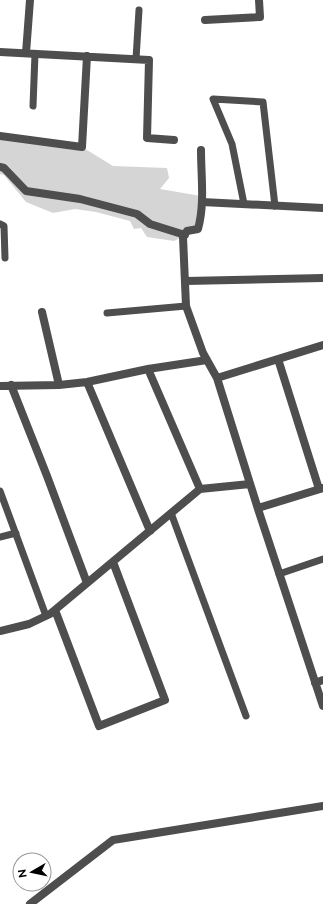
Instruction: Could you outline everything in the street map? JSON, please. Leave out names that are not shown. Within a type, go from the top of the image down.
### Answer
[{"type":"street","points":[[26,53],[30,0]]},
{"type":"street","points":[[206,20],[260,17],[259,0]]},
{"type":"street","points":[[0,52],[149,60],[147,138],[174,140]]},
{"type":"street","points":[[0,136],[82,147],[87,56]]},
{"type":"street","points":[[200,150],[202,202],[198,229],[187,231],[183,238],[186,306],[207,360],[217,378],[279,574],[319,682],[323,706]]},
{"type":"street","points":[[0,167],[4,168],[26,191],[80,200],[137,214],[150,224],[185,235]]},
{"type":"street","points":[[202,202],[323,208]]},
{"type":"street","points":[[186,281],[323,278]]},
{"type":"street","points":[[42,312],[60,385]]},
{"type":"street","points":[[217,378],[323,345]]},
{"type":"street","points":[[258,508],[321,489],[278,359]]},
{"type":"street","points":[[0,386],[60,385],[87,382],[148,369],[207,360]]},
{"type":"street","points":[[148,369],[200,489]]},
{"type":"street","points":[[87,382],[150,531]]},
{"type":"street","points":[[11,385],[87,583]]},
{"type":"street","points":[[0,630],[29,624],[55,610],[200,489],[250,484]]},
{"type":"street","points":[[55,610],[99,726],[165,700],[113,562]]},
{"type":"street","points":[[30,904],[113,840],[323,806]]},
{"type":"lane","points":[[136,59],[139,10]]},
{"type":"lane","points":[[33,106],[35,54]]},
{"type":"lane","points":[[244,204],[232,144],[214,99],[263,102],[275,206]]},
{"type":"lane","points":[[0,224],[4,226],[5,258]]},
{"type":"lane","points":[[107,313],[186,306]]},
{"type":"lane","points":[[0,491],[46,616]]},
{"type":"lane","points":[[171,513],[246,716]]},
{"type":"lane","points":[[0,537],[16,533]]},
{"type":"lane","points":[[279,574],[323,559]]},
{"type":"shaded area","points":[[0,136],[82,147],[113,166],[167,168],[169,178],[160,189],[201,196],[198,229],[174,241],[147,237],[141,228],[134,229],[130,221],[96,212],[75,209],[53,213],[26,202],[4,175],[0,174]]}]
